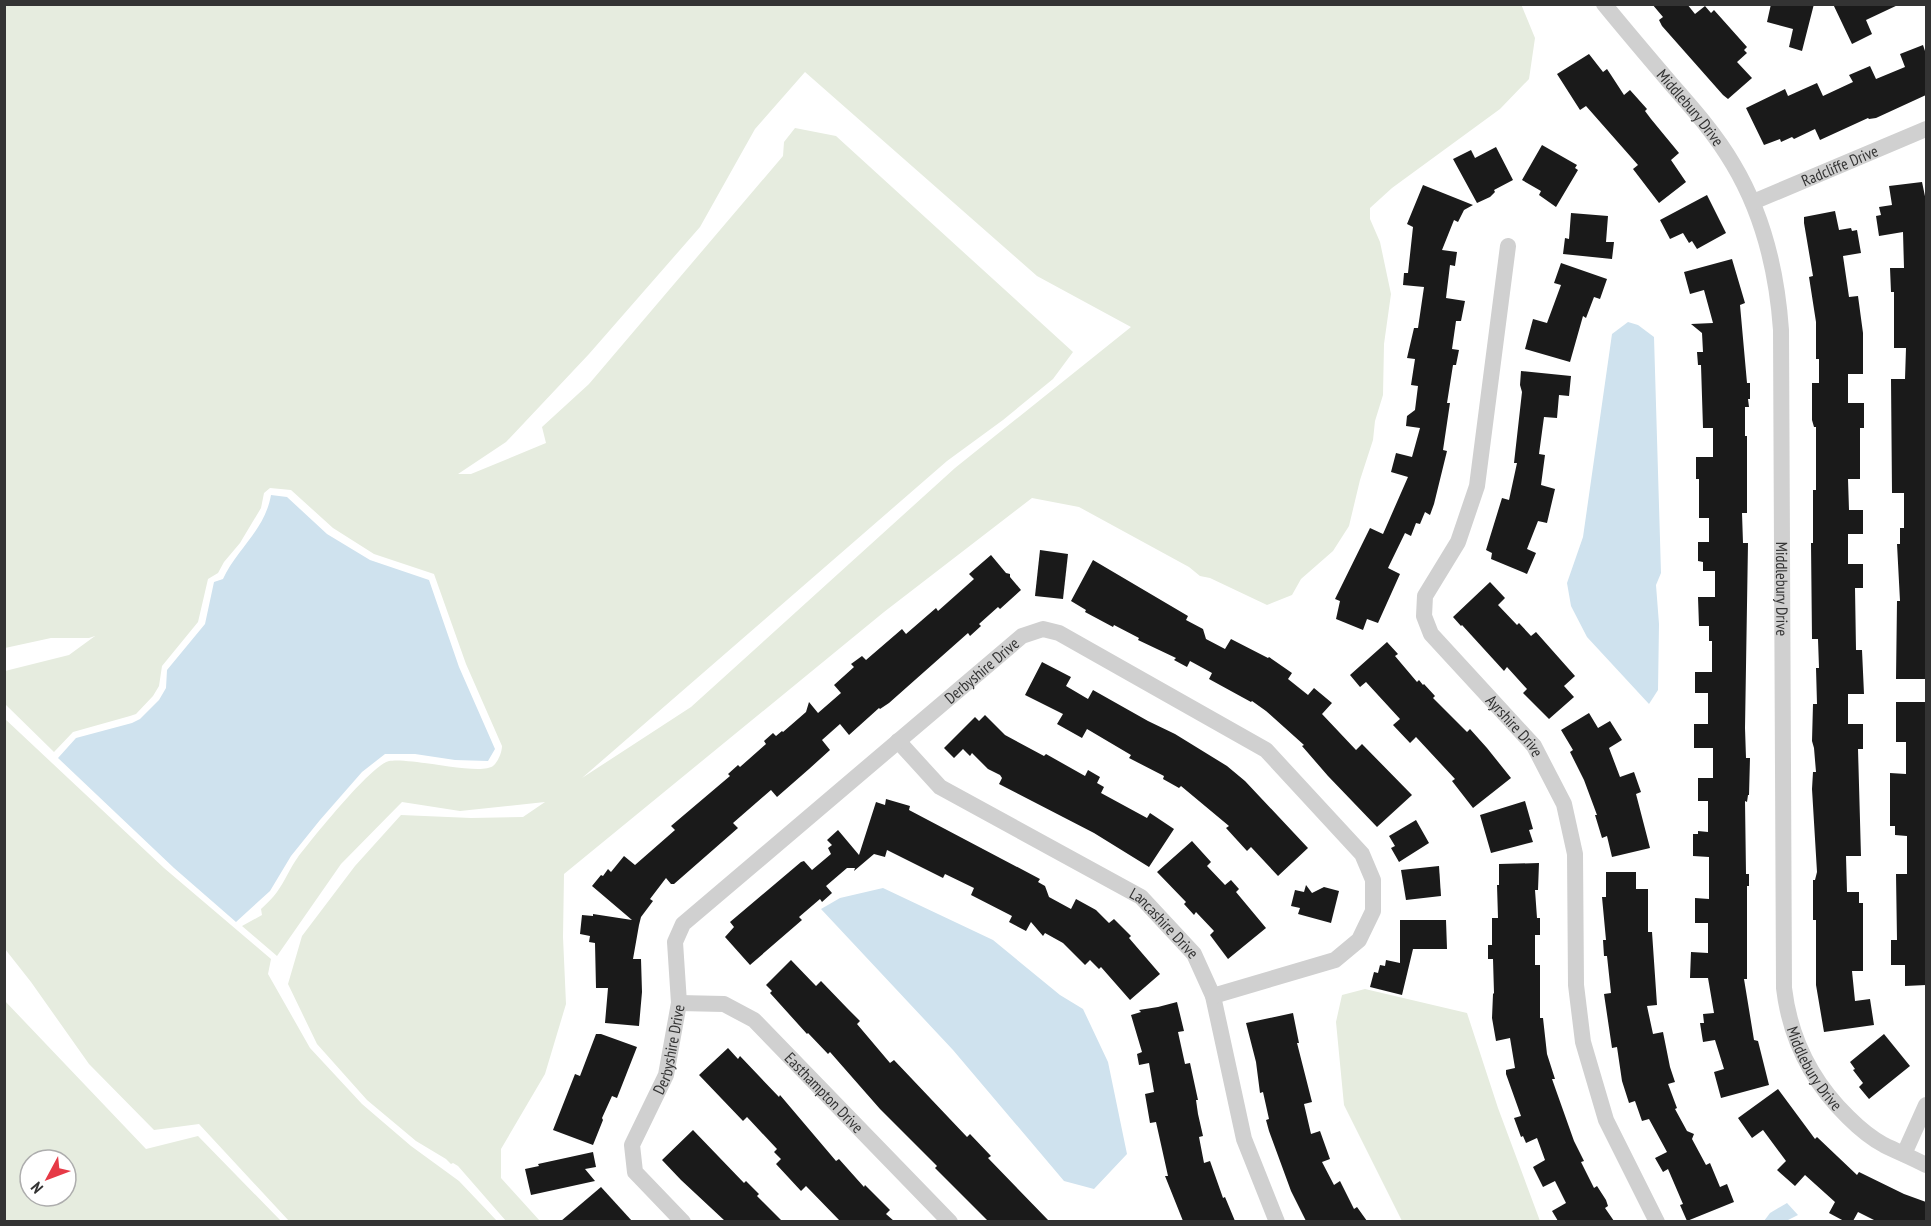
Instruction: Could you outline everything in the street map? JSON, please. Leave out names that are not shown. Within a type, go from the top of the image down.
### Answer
[{"type":"street","name":"Middlebury Drive","points":[[1604,4],[1710,128],[1734,165],[1753,202],[1774,267],[1781,330],[1784,988],[1786,1008],[1799,1049],[1820,1086],[1862,1131],[1883,1145],[1926,1165]]},
{"type":"street","name":"Radcliffe Drive","points":[[1753,202],[1926,129]]},
{"type":"street","name":"Ayrshire Drive","points":[[1508,246],[1477,486],[1458,542],[1425,596],[1424,616],[1431,634],[1534,746],[1564,804],[1575,854],[1576,985],[1583,1042],[1606,1120],[1657,1221]]},
{"type":"street","name":"Derbyshire Drive","points":[[683,1221],[635,1172],[632,1145],[666,1075],[679,1003],[675,942],[683,924],[1022,636],[1043,629],[1059,633],[1266,750],[1362,854],[1373,880],[1373,911],[1359,940],[1335,960],[1213,996]]},
{"type":"street","name":"Lancashire Drive","points":[[898,741],[940,787],[1141,897],[1194,954],[1213,996],[1244,1139],[1277,1221]]},
{"type":"street","name":"Easthampton Drive","points":[[679,1003],[724,1004],[754,1020],[950,1221]]},
{"type":"street","points":[[1904,1154],[1926,1105]]},
{"type":"shaded area","points":[[1521,4],[1535,38],[1529,79],[1500,109],[1392,188],[1370,208],[1370,219],[1380,242],[1391,294],[1384,344],[1383,395],[1349,526],[1333,551],[1301,579],[1292,595],[1267,605],[1210,578],[1200,576],[1189,567],[1079,507],[1032,498],[884,612],[564,874],[563,937],[566,1004],[545,1074],[501,1149],[501,1178],[540,1221],[506,1221],[458,1166],[451,1164],[416,1141],[367,1100],[317,1044],[288,984],[302,936],[355,866],[401,815],[471,818],[523,817],[545,802],[460,811],[402,802],[341,864],[277,956],[242,926],[262,915],[261,909],[283,883],[305,848],[356,788],[380,766],[389,761],[399,760],[474,769],[493,766],[498,759],[502,746],[466,664],[434,574],[374,554],[333,528],[291,490],[270,488],[264,493],[261,508],[240,543],[218,573],[208,579],[198,622],[162,666],[159,686],[136,714],[73,732],[54,752],[5,704],[5,671],[69,655],[95,636],[51,638],[5,648],[5,5]],"holes":[[[805,72],[1037,276],[1131,327],[955,468],[691,707],[582,778],[947,461],[1003,420],[1053,379],[1073,352],[836,136],[795,128],[784,142],[783,156],[589,384],[542,427],[546,443],[471,474],[458,474],[506,442],[589,354],[700,227],[755,129]]]},
{"type":"shaded area","points":[[4,718],[164,868],[271,959],[268,974],[310,1048],[362,1104],[411,1146],[459,1181],[497,1221],[289,1221],[199,1124],[154,1130],[89,1064],[5,949]]},
{"type":"shaded area","points":[[1365,989],[1467,1013],[1498,1108],[1540,1221],[1402,1221],[1344,1105],[1336,1022],[1342,995]]},
{"type":"shaded area","points":[[4,1000],[146,1149],[198,1136],[281,1221],[5,1221]]},
{"type":"water","points":[[1628,322],[1638,325],[1654,337],[1661,573],[1656,585],[1659,624],[1658,690],[1649,704],[1587,637],[1571,606],[1567,583],[1583,537],[1612,334]]},
{"type":"water","points":[[271,495],[287,497],[327,534],[370,560],[429,580],[459,667],[495,749],[488,761],[455,760],[415,754],[385,754],[362,772],[291,856],[270,891],[236,922],[174,868],[58,758],[76,738],[132,723],[140,719],[159,700],[166,688],[167,670],[205,624],[214,582],[223,579],[257,529]]},
{"type":"water","points":[[883,888],[993,940],[1060,995],[1083,1009],[1108,1062],[1127,1154],[1094,1189],[1064,1181],[953,1050],[821,909],[840,898]]},
{"type":"water","points":[[1787,1203],[1798,1215],[1786,1221],[1764,1221],[1770,1213]]},
{"type":"building","points":[[1652,4],[1687,4],[1695,14],[1705,6],[1711,13],[1714,10],[1747,47],[1744,50],[1747,53],[1737,62],[1752,78],[1728,99],[1662,26],[1659,20],[1663,17]]},
{"type":"building","points":[[1771,4],[1814,4],[1802,51],[1789,47],[1793,29],[1767,22]]},
{"type":"building","points":[[1833,4],[1900,4],[1866,20],[1872,34],[1852,44]]},
{"type":"building","points":[[1923,45],[1926,54],[1926,95],[1820,140],[1815,129],[1794,139],[1792,137],[1781,142],[1780,139],[1764,145],[1746,108],[1785,89],[1788,96],[1817,83],[1823,96],[1853,82],[1849,75],[1870,66],[1876,79],[1905,67],[1900,54]]},
{"type":"building","points":[[1589,54],[1603,72],[1607,69],[1624,95],[1630,90],[1679,153],[1671,160],[1686,182],[1659,203],[1633,169],[1638,165],[1586,106],[1580,110],[1557,74]]},
{"type":"building","points":[[1542,145],[1577,165],[1575,168],[1578,170],[1556,207],[1539,195],[1541,191],[1522,180]]},
{"type":"building","points":[[1496,147],[1513,180],[1494,190],[1495,192],[1490,197],[1477,203],[1453,159],[1471,150],[1475,158]]},
{"type":"building","points":[[1922,182],[1926,201],[1926,679],[1896,679],[1897,601],[1900,601],[1897,544],[1900,544],[1900,528],[1904,528],[1904,493],[1892,493],[1891,379],[1905,379],[1906,348],[1894,348],[1894,292],[1891,292],[1890,268],[1904,268],[1903,232],[1879,236],[1876,216],[1881,215],[1879,207],[1892,205],[1889,186]]},
{"type":"building","points":[[1423,185],[1473,205],[1464,210],[1458,222],[1454,220],[1442,250],[1457,252],[1455,266],[1450,265],[1446,298],[1465,301],[1461,321],[1456,321],[1452,349],[1459,350],[1456,365],[1453,365],[1447,403],[1450,403],[1443,450],[1447,451],[1430,515],[1425,512],[1420,524],[1416,523],[1411,536],[1405,533],[1388,568],[1400,574],[1378,623],[1367,619],[1363,630],[1336,619],[1340,601],[1335,599],[1370,528],[1383,534],[1408,477],[1391,472],[1396,453],[1412,457],[1420,428],[1406,426],[1407,416],[1415,410],[1418,386],[1411,385],[1415,359],[1407,358],[1414,328],[1418,328],[1424,287],[1403,285],[1404,273],[1408,273],[1413,227],[1407,224]]},
{"type":"building","points":[[1707,195],[1726,233],[1697,249],[1692,241],[1689,243],[1683,233],[1670,239],[1660,220]]},
{"type":"building","points":[[1835,211],[1839,230],[1851,228],[1852,231],[1857,230],[1861,253],[1843,256],[1849,297],[1858,296],[1863,333],[1863,374],[1848,374],[1848,403],[1864,403],[1864,428],[1860,428],[1860,479],[1848,479],[1849,510],[1863,510],[1863,534],[1848,534],[1848,564],[1863,564],[1863,588],[1855,588],[1856,650],[1862,650],[1864,694],[1848,694],[1848,724],[1863,724],[1863,749],[1858,749],[1861,856],[1846,856],[1847,892],[1859,892],[1859,903],[1863,903],[1863,971],[1852,971],[1855,1001],[1870,999],[1874,1025],[1824,1032],[1816,985],[1816,920],[1813,920],[1813,880],[1817,872],[1812,789],[1813,772],[1816,772],[1812,741],[1813,704],[1817,704],[1816,668],[1819,668],[1818,639],[1812,639],[1811,543],[1813,543],[1813,490],[1816,490],[1816,427],[1812,420],[1812,383],[1819,383],[1819,359],[1816,359],[1816,322],[1809,277],[1813,276],[1804,217]]},
{"type":"building","points":[[1571,213],[1608,216],[1606,242],[1614,242],[1612,259],[1563,254],[1565,238],[1569,239]]},
{"type":"building","points":[[1732,259],[1745,303],[1740,305],[1747,383],[1750,383],[1749,407],[1745,407],[1747,513],[1742,513],[1743,543],[1748,543],[1745,728],[1746,758],[1750,758],[1749,795],[1747,802],[1745,801],[1746,874],[1749,874],[1749,886],[1747,886],[1747,979],[1744,979],[1754,1040],[1758,1041],[1769,1085],[1721,1098],[1714,1072],[1724,1069],[1715,1040],[1703,1042],[1700,1023],[1704,1023],[1703,1014],[1714,1013],[1708,978],[1690,978],[1691,952],[1708,953],[1708,923],[1695,923],[1695,898],[1709,899],[1709,857],[1693,856],[1693,834],[1698,834],[1698,831],[1708,832],[1708,801],[1698,801],[1698,778],[1713,778],[1713,748],[1694,748],[1694,724],[1708,724],[1708,693],[1695,693],[1695,672],[1712,672],[1712,641],[1709,641],[1709,626],[1699,626],[1698,597],[1715,597],[1715,571],[1703,571],[1703,562],[1698,561],[1698,542],[1709,542],[1709,518],[1699,518],[1699,479],[1696,479],[1696,457],[1713,457],[1713,428],[1703,428],[1701,365],[1698,365],[1697,352],[1703,352],[1702,333],[1691,324],[1713,323],[1704,290],[1690,294],[1684,272]]},
{"type":"building","points":[[1561,263],[1607,279],[1600,299],[1594,297],[1586,318],[1583,316],[1570,362],[1525,349],[1533,319],[1547,323],[1561,285],[1554,283]]},
{"type":"building","points":[[1521,371],[1571,376],[1569,396],[1559,395],[1557,418],[1544,417],[1539,454],[1545,455],[1541,485],[1555,489],[1547,523],[1538,521],[1527,549],[1536,553],[1527,574],[1491,559],[1492,553],[1486,550],[1502,498],[1509,500],[1517,463],[1514,463],[1522,392]]},
{"type":"building","points":[[1040,550],[1068,554],[1063,599],[1035,596]]},
{"type":"building","points":[[991,555],[1006,573],[1010,574],[1021,590],[979,624],[981,626],[970,636],[968,633],[849,735],[840,724],[822,740],[830,750],[809,769],[777,797],[771,790],[733,823],[738,828],[674,884],[666,878],[650,899],[653,901],[641,917],[639,925],[633,959],[641,959],[642,992],[639,1026],[605,1023],[608,988],[596,988],[595,943],[589,942],[590,936],[580,934],[582,915],[593,916],[593,914],[632,920],[592,886],[601,875],[603,876],[608,869],[611,872],[624,856],[635,865],[675,830],[671,826],[730,776],[728,774],[738,765],[740,767],[766,744],[764,741],[773,733],[776,736],[783,732],[806,712],[809,702],[818,713],[841,693],[834,685],[854,667],[851,664],[862,656],[866,660],[902,629],[906,634],[936,608],[938,611],[974,579],[969,574]]},
{"type":"building","points":[[1093,560],[1188,616],[1186,620],[1203,629],[1206,639],[1225,649],[1231,639],[1269,657],[1292,673],[1288,679],[1308,695],[1314,688],[1332,703],[1322,714],[1356,750],[1362,744],[1412,795],[1377,827],[1328,776],[1302,746],[1304,745],[1266,711],[1252,701],[1209,679],[1212,673],[1190,661],[1187,667],[1174,660],[1176,658],[1138,640],[1139,638],[1085,612],[1086,610],[1071,601]]},
{"type":"building","points":[[1490,582],[1505,598],[1498,605],[1531,636],[1536,632],[1575,676],[1564,686],[1574,697],[1549,719],[1523,693],[1527,689],[1507,667],[1504,671],[1453,617]]},
{"type":"building","points":[[1387,642],[1398,654],[1395,656],[1417,682],[1419,680],[1424,684],[1435,696],[1433,698],[1467,732],[1470,729],[1511,778],[1473,808],[1452,781],[1455,779],[1416,737],[1410,743],[1393,725],[1400,719],[1366,682],[1360,687],[1350,675]]},
{"type":"building","points":[[1042,662],[1071,677],[1066,686],[1088,699],[1093,690],[1175,734],[1227,766],[1245,781],[1308,848],[1278,876],[1251,847],[1247,851],[1226,828],[1229,826],[1181,786],[1179,788],[1163,779],[1164,776],[1129,758],[1131,755],[1087,729],[1082,738],[1057,724],[1063,714],[1025,695]]},
{"type":"building","points":[[1896,702],[1926,702],[1926,985],[1905,986],[1905,965],[1891,965],[1891,940],[1897,940],[1896,874],[1907,874],[1907,836],[1895,835],[1895,826],[1890,826],[1890,773],[1906,774],[1906,742],[1896,742]]},
{"type":"building","points":[[1589,713],[1598,728],[1610,721],[1622,740],[1609,748],[1620,777],[1634,772],[1641,792],[1636,794],[1650,848],[1612,857],[1607,836],[1602,838],[1595,815],[1597,815],[1584,780],[1570,752],[1573,750],[1561,730]]},
{"type":"building","points":[[985,715],[1005,735],[1085,776],[1088,770],[1100,777],[1097,783],[1104,787],[1101,793],[1147,818],[1150,813],[1174,829],[1149,867],[1094,833],[999,784],[1002,778],[1000,775],[988,769],[972,753],[970,756],[963,749],[954,758],[944,748],[975,717],[979,721]]},
{"type":"building","points":[[886,799],[910,806],[909,810],[1040,879],[1038,882],[1045,886],[1049,897],[1071,909],[1076,899],[1096,910],[1109,923],[1114,919],[1131,936],[1129,938],[1160,974],[1130,1000],[1101,967],[1099,969],[1090,960],[1085,965],[1063,943],[1045,933],[1043,936],[1031,922],[1026,931],[1009,922],[1012,916],[971,895],[974,888],[945,874],[943,878],[887,850],[885,857],[874,854],[854,871],[855,868],[847,868],[826,886],[832,893],[822,902],[820,899],[799,917],[802,920],[750,965],[725,937],[734,927],[730,922],[801,862],[804,861],[812,870],[831,854],[828,848],[832,845],[827,840],[838,830],[859,855],[876,802],[885,805]]},
{"type":"building","points":[[1525,801],[1533,829],[1529,830],[1533,842],[1491,853],[1480,815]]},
{"type":"building","points":[[1416,820],[1429,843],[1399,862],[1391,848],[1395,846],[1389,836]]},
{"type":"building","points":[[1192,841],[1211,862],[1207,866],[1225,885],[1231,880],[1239,889],[1236,892],[1266,928],[1228,959],[1210,935],[1214,931],[1196,912],[1194,915],[1184,904],[1186,902],[1157,872]]},
{"type":"building","points":[[1539,863],[1538,890],[1535,890],[1537,918],[1540,918],[1540,935],[1535,935],[1535,965],[1540,965],[1540,1018],[1543,1018],[1547,1054],[1555,1079],[1552,1079],[1574,1141],[1584,1161],[1581,1162],[1594,1188],[1597,1186],[1606,1200],[1608,1206],[1605,1208],[1614,1221],[1558,1221],[1552,1211],[1566,1203],[1555,1181],[1543,1187],[1533,1167],[1545,1160],[1537,1138],[1526,1143],[1523,1136],[1521,1137],[1514,1118],[1521,1116],[1506,1074],[1506,1070],[1515,1068],[1510,1038],[1496,1041],[1492,1018],[1493,959],[1488,959],[1488,945],[1492,945],[1492,918],[1498,918],[1499,864]]},
{"type":"building","points":[[1439,866],[1441,896],[1406,900],[1401,870]]},
{"type":"building","points":[[1606,872],[1636,872],[1636,889],[1648,889],[1648,932],[1652,932],[1657,1005],[1647,1006],[1653,1034],[1663,1032],[1675,1082],[1668,1084],[1677,1108],[1675,1109],[1687,1131],[1694,1134],[1692,1139],[1706,1165],[1710,1163],[1720,1187],[1727,1184],[1734,1202],[1687,1221],[1680,1205],[1683,1204],[1668,1169],[1663,1172],[1655,1158],[1667,1152],[1649,1119],[1642,1121],[1635,1101],[1629,1103],[1622,1081],[1617,1047],[1612,1048],[1604,994],[1611,993],[1603,940],[1606,940],[1602,897],[1606,897]]},
{"type":"building","points":[[1306,885],[1312,893],[1324,887],[1339,891],[1331,923],[1298,914],[1300,908],[1291,906],[1295,890],[1304,892]]},
{"type":"building","points":[[1400,920],[1446,920],[1447,949],[1413,949],[1402,995],[1370,987],[1374,972],[1378,973],[1380,965],[1385,966],[1386,960],[1400,963]]},
{"type":"building","points":[[791,960],[816,986],[821,981],[860,1021],[857,1024],[890,1063],[894,1060],[967,1137],[970,1134],[991,1156],[988,1158],[1049,1221],[988,1221],[935,1168],[937,1166],[880,1109],[830,1052],[828,1054],[807,1034],[770,993],[772,991],[766,985]]},
{"type":"building","points":[[1177,1002],[1184,1031],[1178,1032],[1185,1064],[1190,1063],[1198,1100],[1196,1100],[1203,1136],[1199,1137],[1204,1163],[1210,1161],[1223,1198],[1225,1197],[1235,1221],[1183,1221],[1165,1176],[1168,1176],[1156,1122],[1150,1123],[1145,1094],[1154,1092],[1149,1063],[1139,1065],[1137,1054],[1142,1052],[1131,1015],[1141,1012],[1139,1010]]},
{"type":"building","points":[[1293,1013],[1299,1043],[1297,1043],[1312,1102],[1304,1104],[1311,1134],[1320,1131],[1330,1159],[1322,1162],[1334,1185],[1340,1181],[1354,1209],[1357,1207],[1367,1221],[1306,1221],[1291,1191],[1269,1131],[1266,1120],[1269,1119],[1263,1092],[1260,1093],[1256,1062],[1246,1023]]},
{"type":"building","points":[[596,1034],[637,1047],[617,1098],[612,1096],[602,1118],[593,1145],[553,1130],[575,1074],[580,1076]]},
{"type":"building","points":[[1884,1034],[1910,1066],[1869,1099],[1859,1087],[1863,1083],[1850,1062]]},
{"type":"building","points":[[728,1048],[738,1059],[740,1056],[779,1097],[780,1095],[836,1161],[839,1159],[864,1187],[865,1185],[890,1210],[886,1214],[894,1221],[840,1221],[806,1186],[801,1191],[776,1164],[781,1159],[774,1152],[777,1149],[747,1117],[743,1121],[699,1075]]},
{"type":"building","points":[[1778,1089],[1815,1139],[1817,1137],[1857,1175],[1859,1172],[1926,1202],[1926,1221],[1876,1221],[1858,1212],[1853,1221],[1844,1221],[1829,1213],[1835,1202],[1805,1175],[1795,1186],[1777,1170],[1786,1161],[1763,1130],[1752,1138],[1738,1118]]},
{"type":"building","points":[[693,1130],[744,1183],[746,1181],[759,1194],[757,1196],[782,1221],[725,1221],[681,1180],[662,1160]]},
{"type":"building","points":[[593,1152],[596,1167],[585,1169],[595,1181],[531,1195],[525,1169]]},
{"type":"building","points":[[601,1187],[632,1221],[561,1221]]}]
